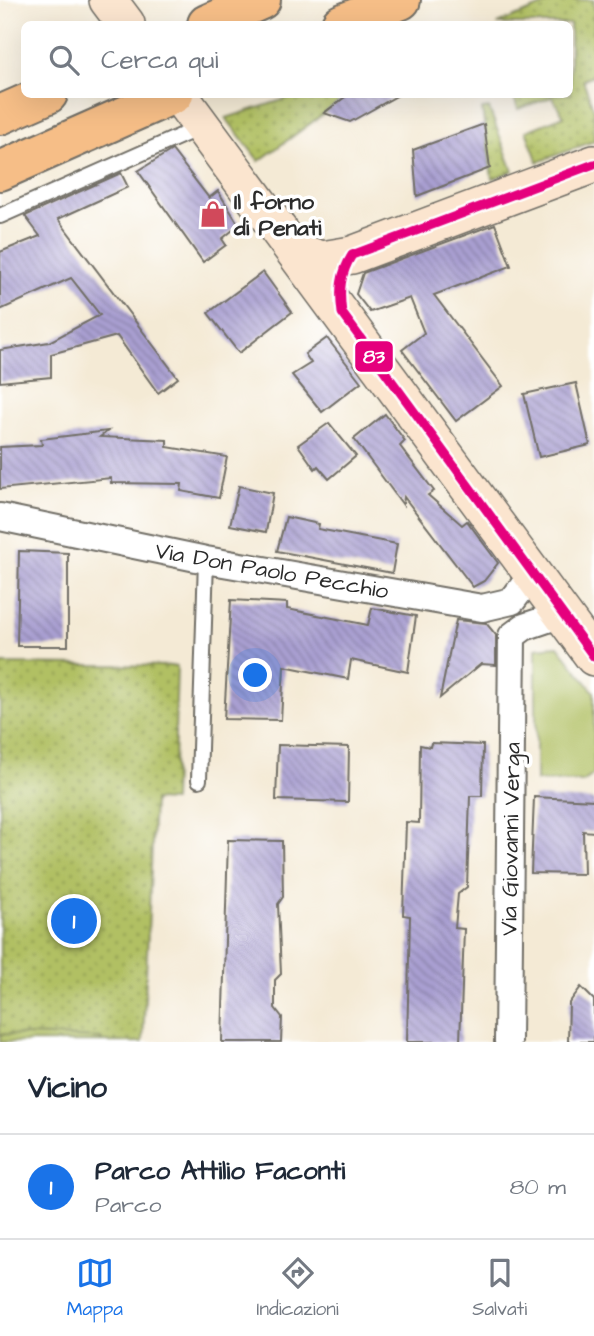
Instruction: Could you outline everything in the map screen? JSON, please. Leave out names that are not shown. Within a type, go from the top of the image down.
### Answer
[{"type":"highway","points":[[215,21],[261,0]]},
{"type":"highway","points":[[348,21],[401,0]]},
{"type":"highway","points":[[0,115],[39,98]]},
{"type":"highway","points":[[0,171],[167,98]]},
{"type":"street","points":[[108,0],[124,21]]},
{"type":"street","points":[[170,98],[202,127],[594,657]]},
{"type":"street","points":[[296,252],[322,260],[352,255],[594,164]]},
{"type":"street","points":[[342,313],[340,279],[342,268],[352,255]]},
{"type":"street","name":"Via Don Paolo Pecchio","points":[[0,517],[206,560],[482,608],[512,601],[532,575]]},
{"type":"street","points":[[482,608],[498,618],[512,636],[523,626],[562,614]]},
{"type":"street","name":"Via Giovanni Verga","points":[[508,1042],[512,636]]},
{"type":"lane","points":[[0,216],[202,127]]},
{"type":"lane","points":[[199,780],[206,560]]},
{"type":"green space","points":[[557,0],[594,0],[594,75],[583,80],[594,110],[594,141],[538,162],[526,131],[564,116],[553,98],[573,98],[573,21],[504,21]]},
{"type":"green space","points":[[289,98],[345,98],[259,161],[226,118]]},
{"type":"green space","points":[[514,98],[549,98],[518,109]]},
{"type":"green space","points":[[489,108],[513,171],[492,179],[482,109]]},
{"type":"green space","points":[[558,646],[594,692],[594,774],[583,782],[536,781],[536,648]]},
{"type":"green space","points":[[0,664],[177,666],[173,801],[154,800],[143,1042],[0,1042]]},
{"type":"green space","points":[[0,1034],[101,1038],[101,1042],[0,1042]]},
{"type":"building","points":[[344,98],[393,98],[350,122],[324,113]]},
{"type":"building","points":[[484,124],[490,168],[417,196],[413,150]]},
{"type":"building","points":[[172,150],[209,198],[218,191],[239,225],[222,239],[226,245],[203,262],[138,171]]},
{"type":"building","points":[[121,173],[128,187],[58,219],[178,378],[158,393],[117,336],[51,354],[51,377],[0,382],[0,350],[49,342],[100,315],[71,278],[0,310],[0,252],[40,236],[25,216]]},
{"type":"building","points":[[495,224],[511,266],[434,295],[503,386],[456,421],[402,350],[424,333],[410,298],[370,312],[356,294],[363,273]]},
{"type":"building","points":[[263,272],[292,312],[239,353],[208,313]]},
{"type":"building","points":[[327,338],[361,382],[322,412],[292,375],[311,363],[305,354]]},
{"type":"building","points":[[576,383],[590,445],[539,457],[524,394]]},
{"type":"building","points":[[385,414],[405,441],[400,446],[434,491],[428,495],[462,525],[467,521],[498,563],[484,581],[473,587],[404,497],[403,505],[354,439]]},
{"type":"building","points":[[329,423],[356,456],[329,479],[318,466],[315,469],[298,445]]},
{"type":"building","points":[[108,431],[100,437],[167,440],[167,447],[227,457],[219,498],[181,491],[182,484],[111,483],[111,478],[0,489],[0,447],[42,445],[41,439]]},
{"type":"building","points":[[239,486],[273,493],[266,532],[230,525]]},
{"type":"building","points":[[286,517],[319,524],[318,529],[397,544],[392,573],[277,551]]},
{"type":"building","points":[[19,551],[68,553],[68,646],[17,646]]},
{"type":"building","points":[[231,600],[287,603],[287,609],[368,625],[372,608],[416,616],[408,672],[351,660],[348,679],[284,666],[281,720],[224,719]]},
{"type":"building","points":[[456,620],[486,623],[496,635],[496,665],[481,664],[440,698]]},
{"type":"building","points":[[431,743],[483,745],[482,796],[470,796],[467,887],[458,894],[455,928],[464,929],[460,1042],[407,1042],[410,916],[403,915],[406,822],[419,823],[420,745],[430,747]]},
{"type":"building","points":[[278,745],[349,747],[348,802],[276,800]]},
{"type":"building","points":[[534,797],[594,800],[594,832],[583,831],[584,874],[531,873]]},
{"type":"building","points":[[228,840],[282,841],[283,897],[278,904],[281,974],[275,980],[275,1008],[282,1017],[281,1042],[222,1042]]},
{"type":"building","points":[[581,987],[594,1000],[594,1042],[568,1042],[569,1003]]},
{"type":"transit line","name":"83","points":[[594,164],[352,255],[341,283],[342,313],[594,657]]},
{"type":"place","name":"Il forno di Penati","points":[[213,214]]},
{"type":"place","name":"Parco Attilio Faconti","points":[[74,921]]}]
